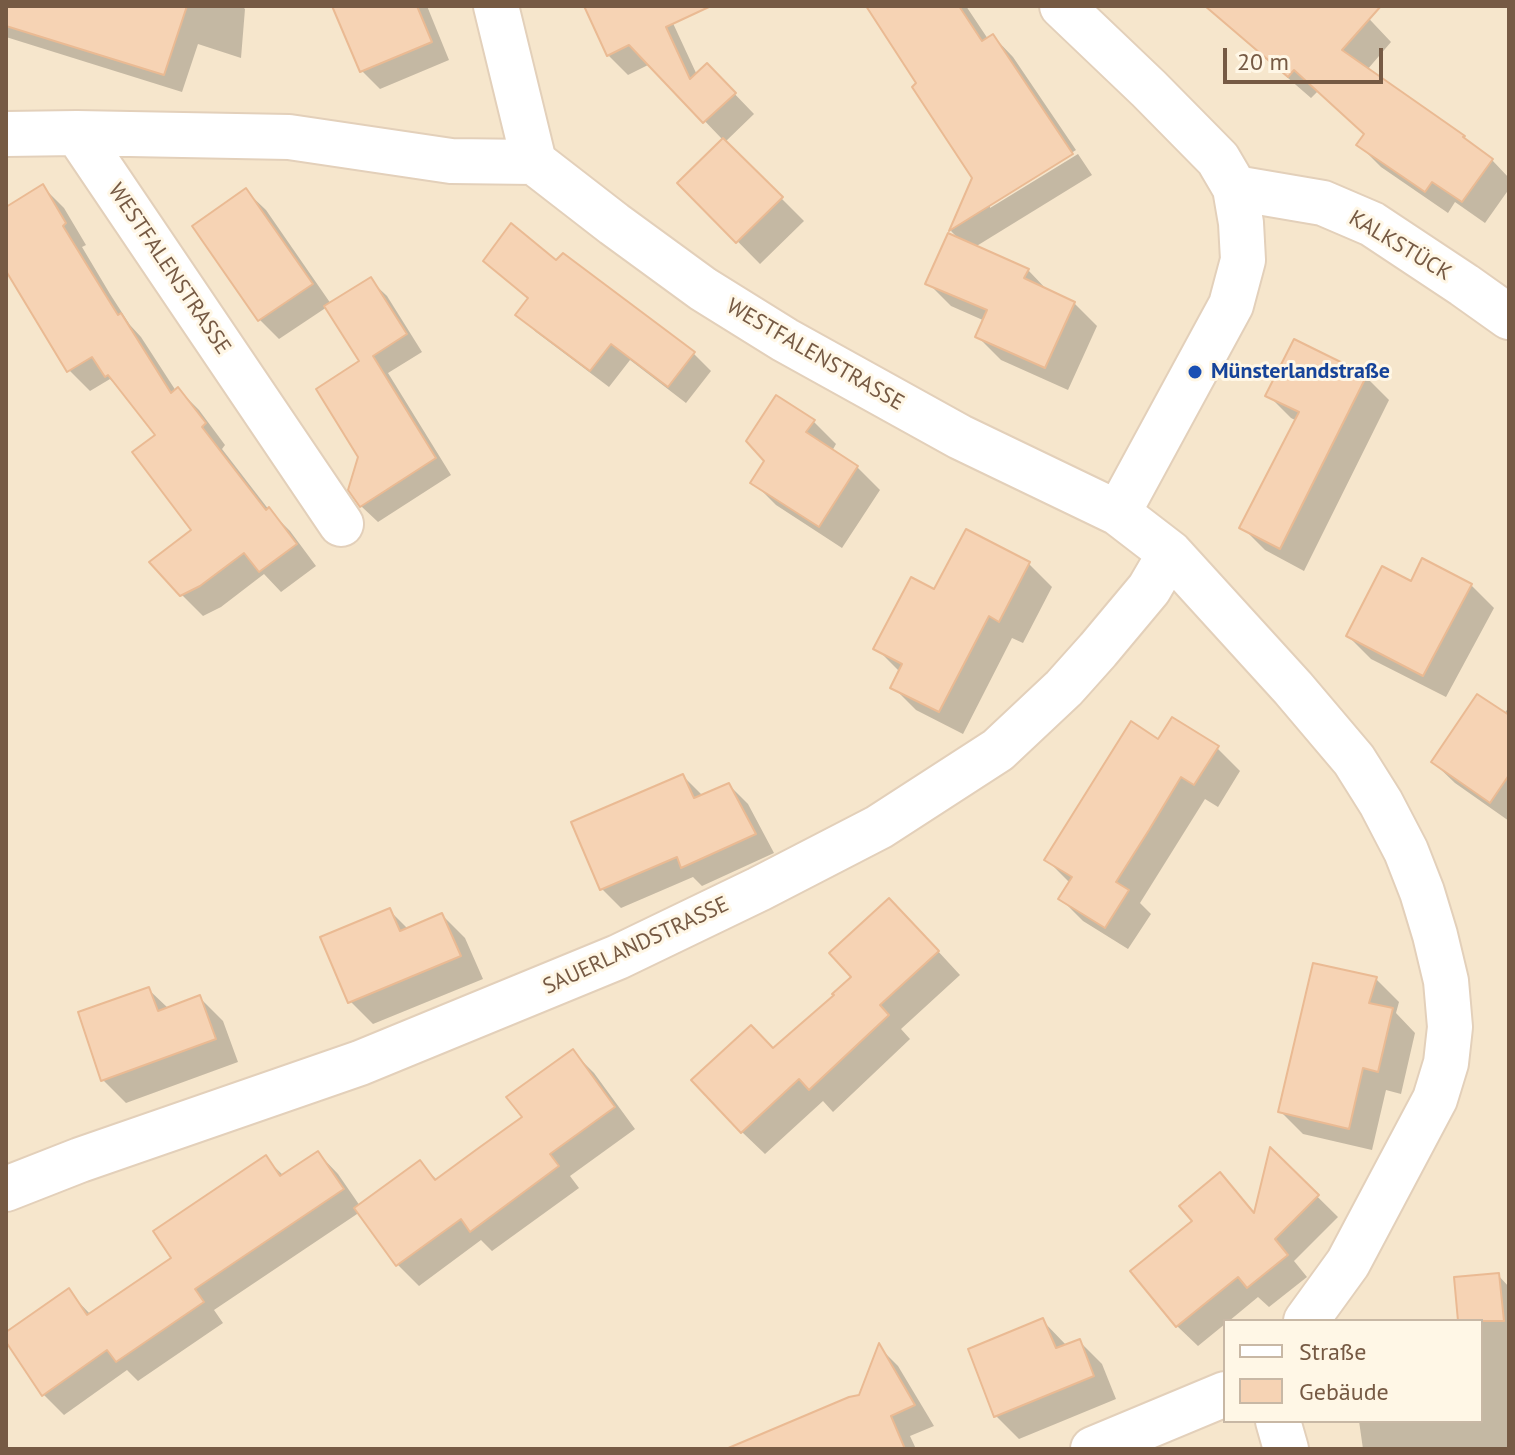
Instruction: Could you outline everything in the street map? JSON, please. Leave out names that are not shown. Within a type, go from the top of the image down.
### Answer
[{"type":"street","points":[[6,134],[289,137],[451,161],[534,162],[496,6]]},
{"type":"street","points":[[1062,6],[1218,159],[1235,188],[1241,223],[1243,260],[1231,305],[1118,513],[1170,553],[1354,760],[1406,851],[1422,892],[1446,981],[1450,1027],[1446,1063],[1435,1099],[1348,1263],[1307,1319]]},
{"type":"street","name":"WESTFALENSTRASSE","points":[[77,133],[341,524]]},
{"type":"street","name":"WESTFALENSTRASSE","points":[[534,162],[703,289],[785,340],[960,437],[1118,513]]},
{"type":"street","name":"KALKSTÜCK","points":[[1235,188],[1323,203],[1372,224],[1509,317]]},
{"type":"street","name":"SAUERLANDSTRASSE","points":[[6,1189],[80,1160],[360,1063],[618,957],[879,827],[998,750],[1064,688],[1149,589],[1170,553]]},
{"type":"street","points":[[1093,1449],[1223,1395]]},
{"type":"street","points":[[1279,1423],[1286,1449]]},
{"type":"shaded area","points":[[6,6],[1509,6],[1509,1449],[6,1449]]},
{"type":"building","points":[[6,6],[187,6],[164,75],[6,26]]},
{"type":"building","points":[[332,6],[417,6],[432,42],[360,72]]},
{"type":"building","points":[[584,6],[711,6],[666,27],[690,79],[707,63],[736,93],[703,123],[629,45],[607,56]]},
{"type":"building","points":[[866,6],[959,6],[982,41],[993,34],[1073,154],[949,231],[972,178],[912,87],[916,83]]},
{"type":"building","points":[[1205,6],[1381,6],[1342,50],[1493,159],[1462,202],[1432,182],[1425,192],[1356,145],[1364,134],[1294,70],[1288,77]]},
{"type":"building","points":[[723,138],[783,197],[736,243],[677,183]]},
{"type":"building","points":[[43,184],[66,223],[63,226],[171,393],[178,387],[206,423],[202,427],[266,510],[269,507],[297,544],[259,572],[244,553],[200,586],[180,596],[149,562],[191,530],[132,452],[155,435],[108,375],[105,377],[92,357],[67,372],[6,271],[6,207]]},
{"type":"building","points":[[246,188],[313,284],[258,321],[192,226]]},
{"type":"building","points":[[511,223],[556,260],[563,253],[695,352],[668,387],[611,344],[590,371],[515,315],[528,298],[483,261]]},
{"type":"building","points":[[948,233],[1029,269],[1024,278],[1075,302],[1045,368],[975,337],[987,310],[925,284]]},
{"type":"building","points":[[371,277],[407,334],[373,356],[436,458],[360,507],[348,490],[358,457],[316,389],[359,361],[324,306]]},
{"type":"building","points":[[1294,339],[1367,375],[1280,549],[1239,528],[1299,412],[1265,396]]},
{"type":"building","points":[[776,395],[815,420],[806,432],[858,466],[819,527],[750,483],[764,461],[746,441]]},
{"type":"building","points":[[966,529],[1030,562],[999,622],[989,616],[939,712],[890,688],[902,664],[873,649],[911,577],[934,589]]},
{"type":"building","points":[[1422,558],[1472,584],[1423,676],[1346,636],[1382,566],[1411,581]]},
{"type":"building","points":[[1477,694],[1509,715],[1509,775],[1490,803],[1431,762]]},
{"type":"building","points":[[1172,717],[1219,746],[1194,785],[1181,777],[1116,882],[1129,890],[1105,928],[1058,899],[1072,877],[1044,860],[1131,721],[1158,739]]},
{"type":"building","points":[[683,774],[694,798],[729,783],[756,834],[681,868],[677,857],[600,890],[571,822]]},
{"type":"building","points":[[889,898],[939,951],[880,1005],[889,1015],[809,1090],[799,1079],[741,1133],[691,1080],[751,1025],[773,1048],[834,995],[851,977],[829,953]]},
{"type":"building","points":[[390,908],[400,931],[442,913],[461,956],[348,1003],[320,937]]},
{"type":"building","points":[[1313,963],[1377,977],[1369,1003],[1393,1008],[1378,1072],[1363,1068],[1349,1129],[1278,1112]]},
{"type":"building","points":[[149,987],[158,1011],[200,995],[216,1039],[101,1081],[78,1012]]},
{"type":"building","points":[[573,1049],[615,1107],[550,1154],[559,1166],[470,1232],[461,1219],[396,1266],[354,1208],[420,1160],[435,1180],[522,1117],[506,1097]]},
{"type":"building","points":[[1270,1147],[1319,1195],[1275,1239],[1288,1255],[1247,1288],[1238,1277],[1176,1327],[1130,1271],[1192,1221],[1179,1206],[1220,1172],[1254,1213]]},
{"type":"building","points":[[318,1151],[344,1189],[195,1289],[204,1302],[116,1362],[107,1350],[42,1396],[6,1342],[6,1332],[69,1288],[87,1315],[171,1258],[153,1231],[266,1155],[280,1176]]},
{"type":"building","points":[[1499,1273],[1504,1321],[1458,1319],[1454,1277]]},
{"type":"building","points":[[1043,1318],[1056,1348],[1080,1339],[1094,1376],[994,1417],[968,1349]]},
{"type":"building","points":[[879,1343],[915,1405],[891,1416],[905,1449],[726,1449],[859,1395]]},
{"type":"place","name":"Münsterlandstraße","points":[[1195,372]]}]
